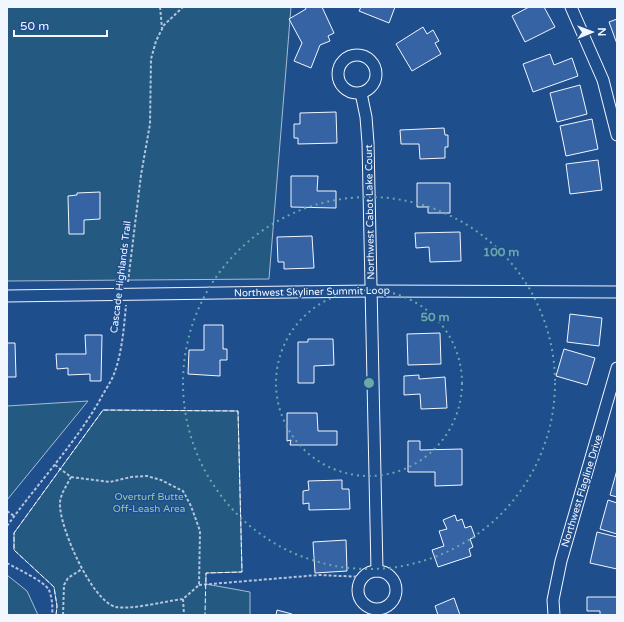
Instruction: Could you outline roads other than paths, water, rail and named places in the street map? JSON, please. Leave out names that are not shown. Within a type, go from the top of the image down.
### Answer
[{"type":"street","points":[[571,7],[603,80],[617,135]]},
{"type":"street","name":"Northwest Cabot Lake Court","points":[[361,93],[366,117],[368,143],[377,571]]},
{"type":"street","name":"Northwest Skyliner Summit Loop","points":[[7,296],[371,291],[617,292]]},
{"type":"street","name":"Northwest Flagline Drive","points":[[554,615],[553,600],[561,561],[617,368]]},
{"type":"street","points":[[372,571],[377,571],[391,577],[395,586],[395,596],[385,607],[374,609],[362,601],[359,596],[358,586],[363,577],[372,571]]},
{"type":"park label","name":"Overturf Butte Off-Leash Area","points":[[149,502]]}]
